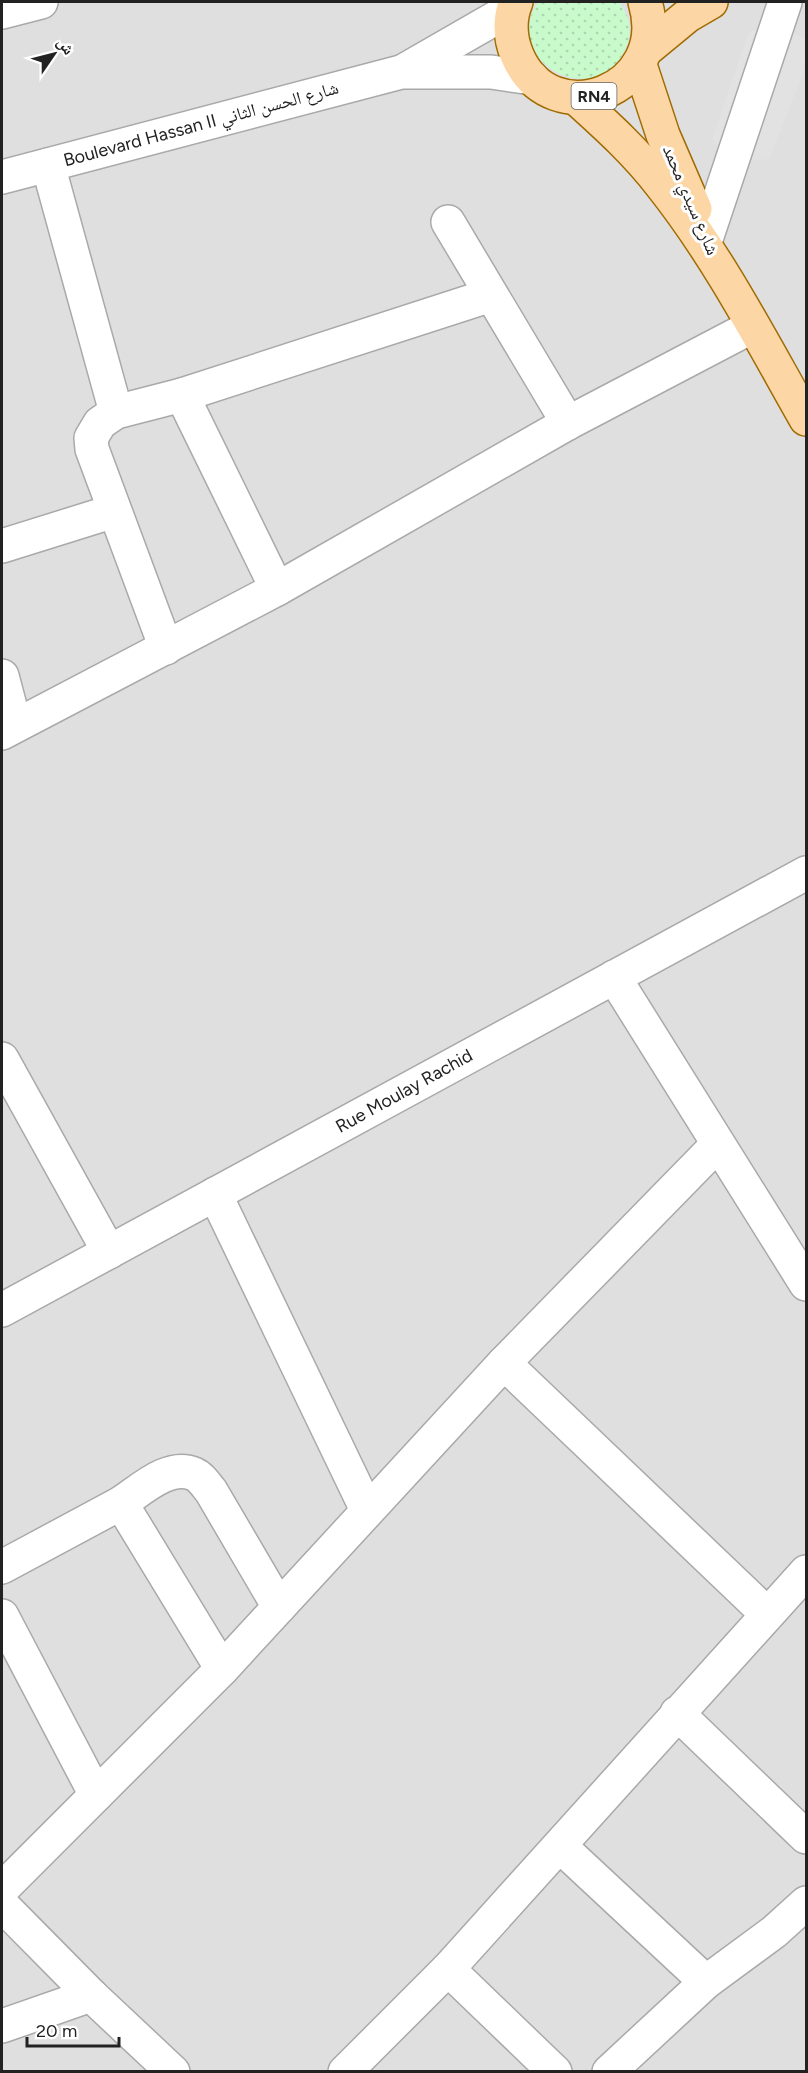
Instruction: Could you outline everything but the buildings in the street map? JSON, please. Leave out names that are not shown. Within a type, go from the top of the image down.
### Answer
[{"type":"main road","name":"RN4","points":[[514,5],[510,27],[513,46],[520,64],[532,78],[555,93],[576,98],[594,96],[612,90],[628,80],[643,57],[650,17],[645,2]]},
{"type":"main road","points":[[643,57],[687,16],[711,2]]},
{"type":"main road","name":"شارع سيدي محمد","points":[[643,57],[663,135],[712,250]]},
{"type":"main road","name":"شارع سيدي محمد","points":[[576,98],[634,153],[712,250]]},
{"type":"main road","name":"RN4","points":[[712,250],[807,419]]},
{"type":"street","points":[[2,12],[41,2]]},
{"type":"street","points":[[712,250],[785,2]]},
{"type":"street","points":[[401,72],[514,5]]},
{"type":"street","points":[[401,72],[482,71],[532,78]]},
{"type":"street","name":"Boulevard Hassan II شارع الحسن الثاني","points":[[2,177],[401,72]]},
{"type":"street","points":[[48,165],[116,412]]},
{"type":"street","points":[[448,222],[568,423]]},
{"type":"street","points":[[166,648],[114,511],[90,438],[100,423],[116,412],[182,395],[491,295]]},
{"type":"street","points":[[2,676],[8,729],[277,589],[568,423],[753,326]]},
{"type":"street","points":[[182,395],[277,589]]},
{"type":"street","points":[[2,546],[114,511]]},
{"type":"street","name":"Rue Moulay Rachid","points":[[2,1310],[807,873]]},
{"type":"street","points":[[614,977],[807,1284]]},
{"type":"street","points":[[2,1059],[109,1252]]},
{"type":"street","points":[[2,1889],[222,1669],[504,1364],[718,1144]]},
{"type":"street","points":[[215,1194],[367,1510]]},
{"type":"street","points":[[504,1364],[767,1614]]},
{"type":"street","points":[[2,1568],[121,1503],[165,1474],[185,1471],[197,1475],[210,1491],[279,1607]]},
{"type":"street","points":[[121,1503],[222,1669]]},
{"type":"street","points":[[345,2072],[448,1969],[677,1713],[807,1572]]},
{"type":"street","points":[[2,1616],[96,1795]]},
{"type":"street","points":[[677,1713],[807,1837]]},
{"type":"street","points":[[560,1846],[706,1982]]},
{"type":"street","points":[[609,2072],[706,1982],[774,1932],[807,1903]]},
{"type":"street","points":[[2,1905],[91,1995],[173,2072]]},
{"type":"street","points":[[448,1969],[555,2072]]},
{"type":"street","points":[[2,2026],[91,1995]]},
{"type":"shaded area","points":[[2,2],[806,2],[806,2071],[2,2071]]},
{"type":"shaded area","points":[[777,25],[806,39],[806,65],[769,159],[731,162],[712,139],[749,32]]},
{"type":"green space","points":[[538,2],[619,2],[627,17],[630,33],[627,45],[614,66],[596,77],[576,78],[557,73],[542,61],[532,44],[529,24]]}]
